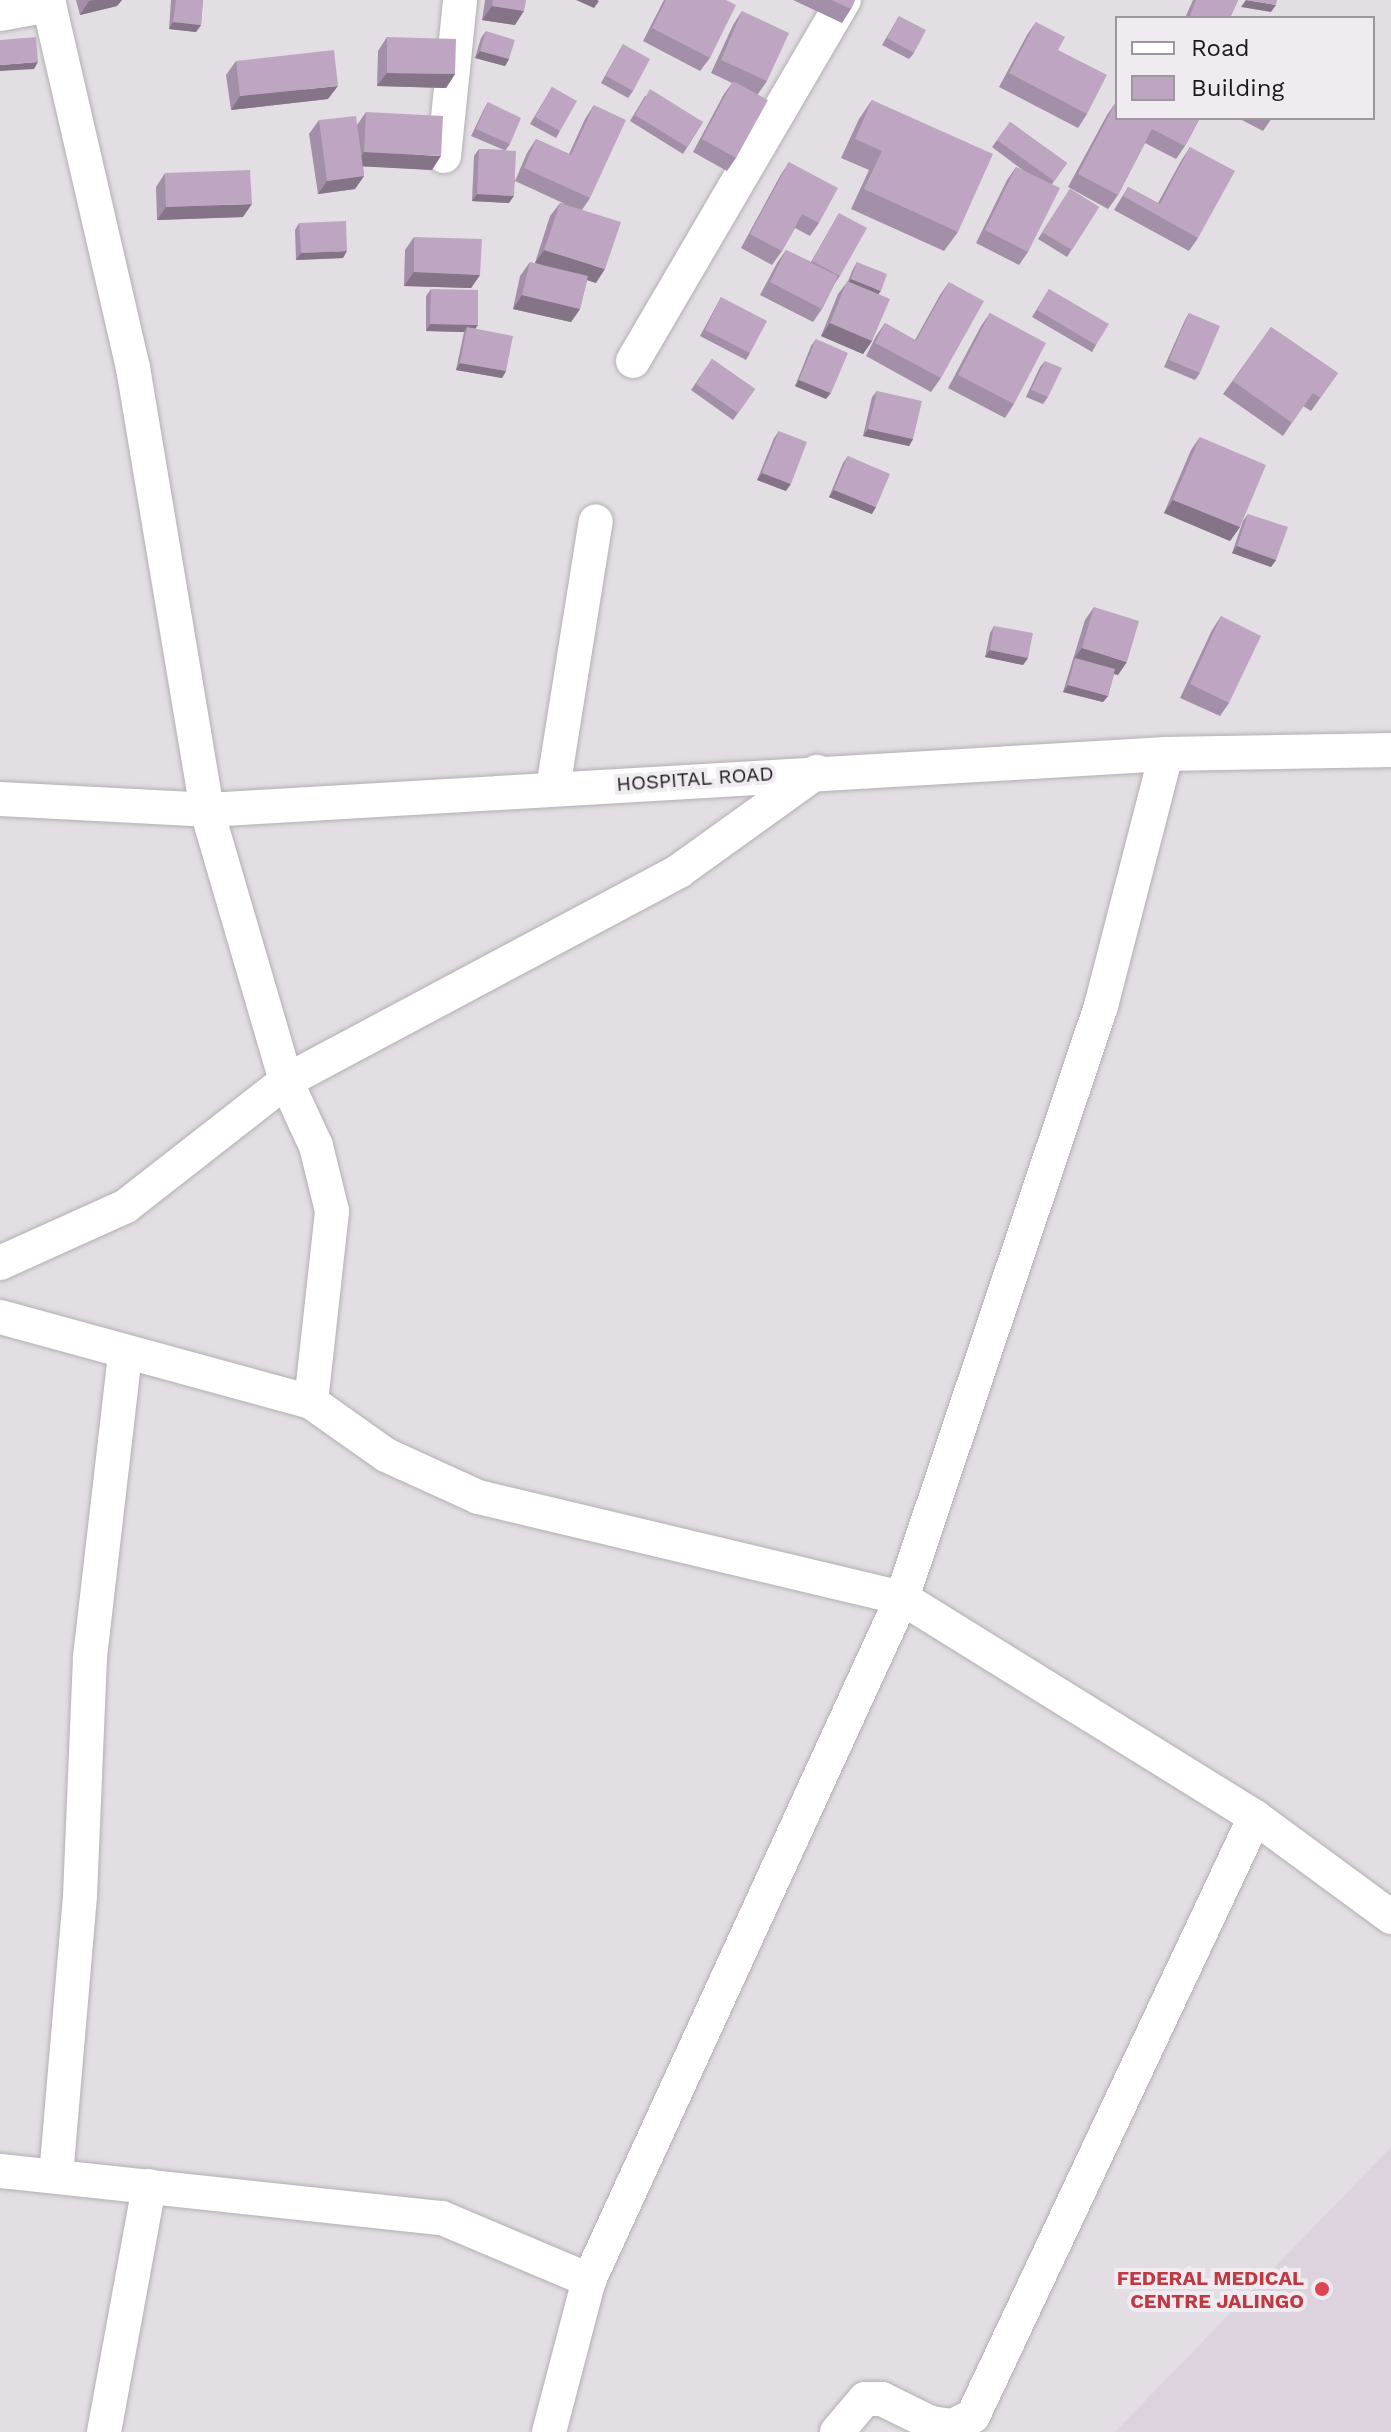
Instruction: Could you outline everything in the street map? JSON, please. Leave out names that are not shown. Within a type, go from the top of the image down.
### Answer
[{"type":"street","points":[[444,156],[460,0]]},
{"type":"street","points":[[633,361],[844,0]]},
{"type":"street","points":[[0,14],[48,2],[133,368],[207,810],[286,1081],[316,1146],[332,1211],[311,1402]]},
{"type":"street","points":[[553,788],[596,521]]},
{"type":"street","name":"HOSPITAL ROAD","points":[[0,799],[207,810],[1166,754],[1391,750]]},
{"type":"street","points":[[549,2432],[589,2280],[902,1598],[1101,1006],[1166,754]]},
{"type":"street","points":[[0,1263],[126,1206],[286,1081],[679,871],[817,772]]},
{"type":"street","points":[[0,1317],[125,1356],[311,1402],[386,1455],[478,1497],[902,1598],[1255,1817],[1391,1917]]},
{"type":"street","points":[[56,2176],[80,1896],[90,1657],[125,1356]]},
{"type":"street","points":[[837,2432],[865,2399],[882,2399],[931,2423],[953,2426],[973,2416],[1255,1817]]},
{"type":"street","points":[[0,2171],[442,2218],[589,2280]]},
{"type":"street","points":[[104,2432],[149,2186]]},
{"type":"shaded area","name":"FEDERAL MEDICAL CENTRE JALINGO","points":[[1391,2147],[1391,2432],[1115,2432]]},
{"type":"building","points":[[176,0],[203,0],[201,25],[173,22]]},
{"type":"building","points":[[493,0],[526,0],[524,11],[492,6]]},
{"type":"building","points":[[666,0],[726,0],[736,5],[710,58],[652,28]]},
{"type":"building","points":[[831,0],[855,0],[851,9]]},
{"type":"building","points":[[1196,0],[1238,0],[1231,16],[1190,16]]},
{"type":"building","points":[[1246,0],[1277,0],[1276,5]]},
{"type":"building","points":[[742,11],[789,33],[767,81],[721,60]]},
{"type":"building","points":[[899,16],[926,30],[914,53],[887,38]]},
{"type":"building","points":[[1036,22],[1065,37],[1058,50],[1107,75],[1087,114],[1009,73]]},
{"type":"building","points":[[486,31],[515,40],[509,59],[480,51]]},
{"type":"building","points":[[36,37],[38,62],[0,65],[0,40]]},
{"type":"building","points":[[387,37],[456,39],[455,74],[387,73]]},
{"type":"building","points":[[623,44],[650,59],[633,91],[606,76]]},
{"type":"building","points":[[334,50],[338,86],[240,96],[236,61]]},
{"type":"building","points":[[733,81],[768,100],[736,158],[702,139]]},
{"type":"building","points":[[552,87],[577,101],[560,131],[535,117]]},
{"type":"building","points":[[650,89],[703,122],[687,147],[635,115]]},
{"type":"building","points":[[872,100],[993,154],[958,232],[864,189],[882,151],[855,139]]},
{"type":"building","points":[[488,102],[521,118],[510,144],[476,129]]},
{"type":"building","points":[[1115,104],[1115,120],[1199,120],[1185,146],[1152,129],[1118,195],[1078,174]]},
{"type":"building","points":[[594,105],[626,120],[590,198],[524,168],[536,139],[571,155]]},
{"type":"building","points":[[366,112],[443,116],[441,156],[364,152]]},
{"type":"building","points":[[356,116],[364,176],[327,181],[319,120]]},
{"type":"building","points":[[1010,122],[1067,163],[1054,181],[997,140]]},
{"type":"building","points":[[1190,147],[1235,171],[1198,238],[1123,196],[1128,187],[1160,204]]},
{"type":"building","points":[[479,149],[516,151],[514,196],[477,194]]},
{"type":"building","points":[[789,162],[838,188],[819,223],[802,214],[782,251],[750,234]]},
{"type":"building","points":[[1016,167],[1060,188],[1028,252],[985,230]]},
{"type":"building","points":[[250,170],[252,204],[166,207],[165,173]]},
{"type":"building","points":[[1070,189],[1099,207],[1072,250],[1042,232]]},
{"type":"building","points":[[560,203],[621,222],[605,269],[544,250]]},
{"type":"building","points":[[839,213],[867,228],[840,276],[812,261]]},
{"type":"building","points":[[346,221],[347,251],[301,253],[299,223]]},
{"type":"building","points":[[414,237],[482,239],[480,275],[414,272]]},
{"type":"building","points":[[786,250],[838,276],[822,309],[770,282]]},
{"type":"building","points":[[530,262],[588,276],[580,309],[522,295]]},
{"type":"building","points":[[857,262],[887,274],[881,291],[851,279]]},
{"type":"building","points":[[847,281],[890,299],[872,341],[830,323]]},
{"type":"building","points":[[949,282],[984,301],[941,378],[875,343],[885,323],[916,341]]},
{"type":"building","points":[[431,289],[478,290],[478,325],[430,324]]},
{"type":"building","points":[[1049,289],[1109,324],[1096,345],[1037,310]]},
{"type":"building","points":[[721,297],[767,321],[750,353],[705,330]]},
{"type":"building","points":[[990,313],[1046,343],[1014,404],[958,375]]},
{"type":"building","points":[[1189,313],[1220,326],[1200,373],[1169,360]]},
{"type":"building","points":[[467,327],[513,336],[506,371],[460,363]]},
{"type":"building","points":[[1271,327],[1338,373],[1320,398],[1313,393],[1292,423],[1233,381]]},
{"type":"building","points":[[816,339],[848,353],[831,393],[799,380]]},
{"type":"building","points":[[712,359],[755,389],[738,413],[696,384]]},
{"type":"building","points":[[1045,361],[1062,368],[1048,397],[1031,390]]},
{"type":"building","points":[[877,391],[922,401],[913,439],[868,429]]},
{"type":"building","points":[[779,431],[807,442],[791,484],[762,473]]},
{"type":"building","points":[[1200,437],[1266,465],[1240,527],[1173,500]]},
{"type":"building","points":[[848,456],[890,474],[876,507],[834,490]]},
{"type":"building","points":[[1248,514],[1288,527],[1276,560],[1237,546]]},
{"type":"building","points":[[1094,607],[1139,621],[1127,662],[1082,648]]},
{"type":"building","points":[[1221,616],[1261,636],[1229,703],[1190,684]]},
{"type":"building","points":[[994,626],[1033,633],[1028,658],[990,650]]},
{"type":"building","points":[[1075,658],[1115,669],[1108,696],[1068,685]]},
{"type":"place","name":"FEDERAL MEDICAL CENTRE JALINGO","points":[[1322,2289]]}]
